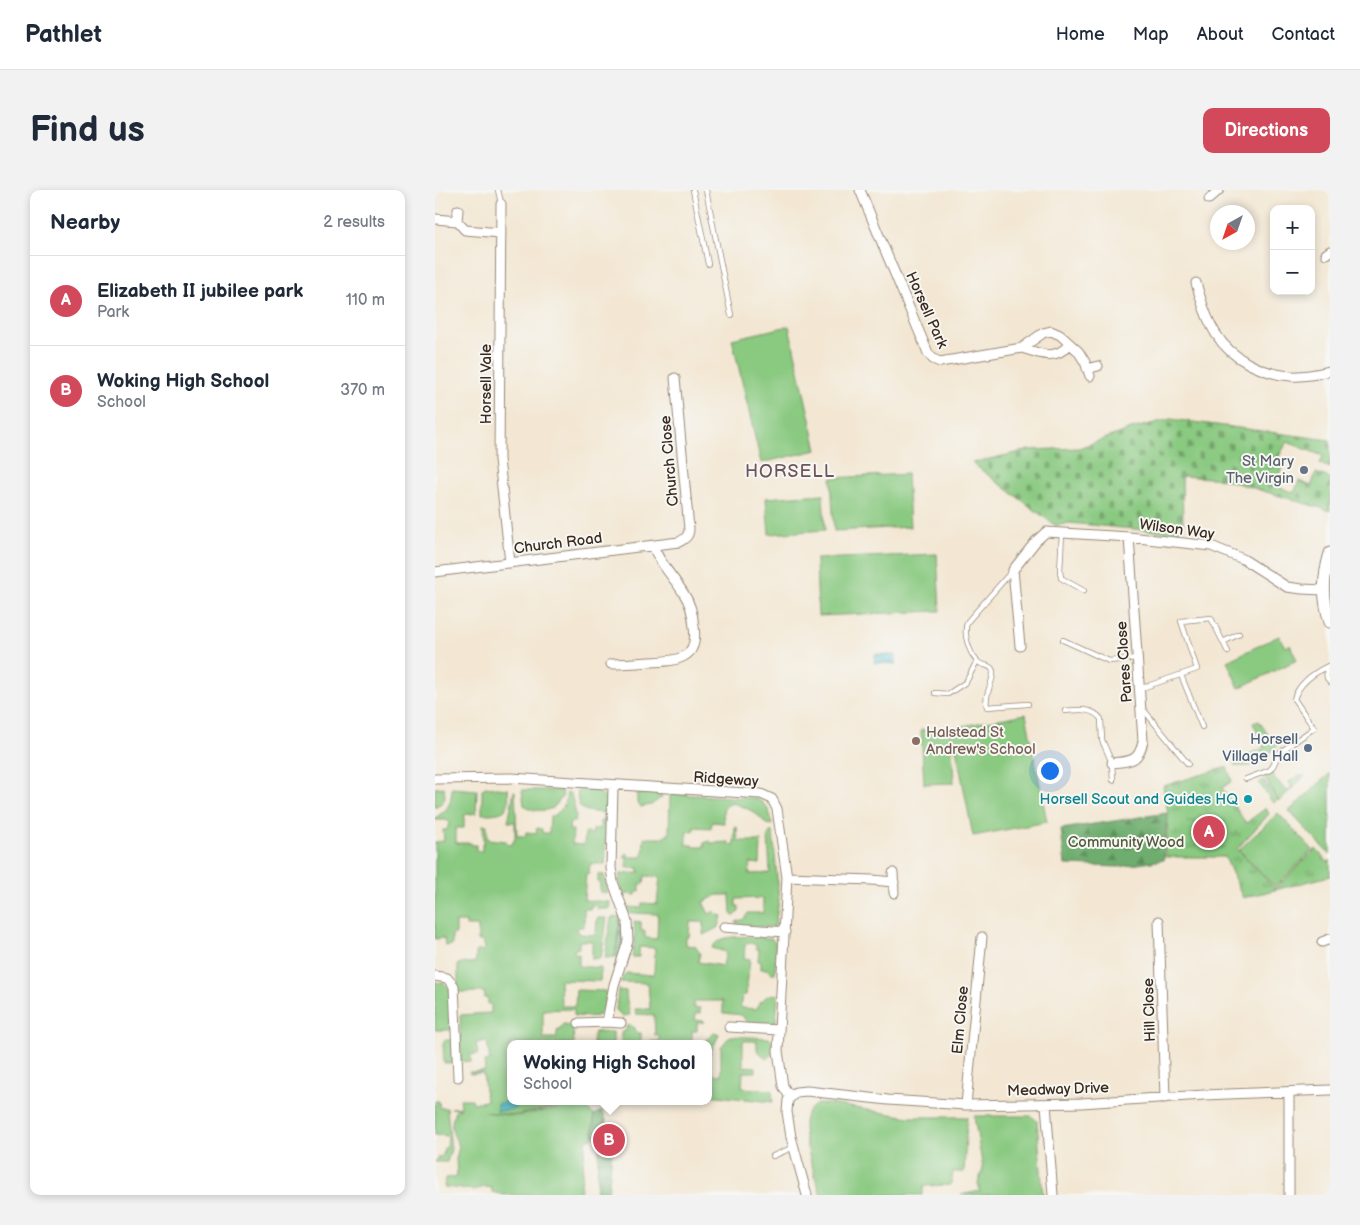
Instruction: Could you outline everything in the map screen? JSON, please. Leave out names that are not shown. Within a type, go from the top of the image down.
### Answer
[{"type":"street","name":"Horsell Park","points":[[860,190],[928,352],[933,359],[940,362],[1021,348],[1047,332],[1056,332],[1082,356],[1089,373],[1098,366]]},
{"type":"street","points":[[1209,199],[1219,190]]},
{"type":"street","name":"Horsell Vale","points":[[501,204],[499,459],[510,563]]},
{"type":"street","points":[[457,221],[458,210]]},
{"type":"street","points":[[436,219],[457,221],[465,230],[501,233]]},
{"type":"street","points":[[1196,283],[1204,294],[1216,334],[1228,349],[1242,360],[1289,376],[1330,371]]},
{"type":"street","name":"Horsell Park","points":[[1021,348],[1049,355],[1057,354],[1070,344]]},
{"type":"street","name":"Church Close","points":[[678,383],[689,529],[688,536],[684,540]]},
{"type":"street","name":"Wilson Way","points":[[1013,570],[1046,532],[1062,532],[1211,546],[1243,559],[1287,586],[1323,590]]},
{"type":"street","name":"Pares Close","points":[[1112,763],[1130,761],[1137,757],[1141,752],[1143,741],[1129,537]]},
{"type":"street","name":"Church Road","points":[[435,572],[684,540]]},
{"type":"street","points":[[619,675],[615,664],[678,660],[698,645],[690,604],[686,595],[659,560],[653,545]]},
{"type":"street","points":[[1330,553],[1323,590],[1330,622]]},
{"type":"street","points":[[1013,570],[1020,646]]},
{"type":"street","name":"Ridgeway","points":[[435,779],[511,778],[761,794],[769,797],[777,809],[787,877],[778,1051],[783,1086],[790,1097]]},
{"type":"street","points":[[607,1022],[614,985],[628,941],[627,921],[613,882],[611,868],[613,786]]},
{"type":"street","points":[[787,877],[872,880],[893,877],[894,893]]},
{"type":"street","name":"Hill Close","points":[[1159,921],[1165,1098]]},
{"type":"street","points":[[724,927],[785,932]]},
{"type":"street","name":"Elm Close","points":[[966,1105],[982,937]]},
{"type":"street","points":[[435,976],[447,978],[454,986],[458,1077]]},
{"type":"street","points":[[579,1023],[621,1023]]},
{"type":"street","points":[[729,1027],[779,1030]]},
{"type":"street","name":"Meadway Drive","points":[[790,1097],[796,1092],[807,1091],[887,1100],[966,1105],[1046,1104],[1330,1090]]},
{"type":"street","points":[[1289,1093],[1289,1195]]},
{"type":"street","points":[[790,1097],[786,1108],[807,1195]]},
{"type":"street","points":[[1046,1104],[1053,1195]]},
{"type":"lane","points":[[499,190],[501,204]]},
{"type":"lane","points":[[693,190],[708,264]]},
{"type":"lane","points":[[706,190],[731,315]]},
{"type":"lane","points":[[1062,532],[1061,578],[1084,591]]},
{"type":"lane","points":[[1013,570],[965,625],[966,636],[970,649],[977,661],[990,666],[994,674],[987,695],[987,707],[1027,704]]},
{"type":"lane","points":[[1139,689],[1197,669],[1181,622],[1211,618],[1228,652]]},
{"type":"lane","points":[[1223,642],[1239,634]]},
{"type":"lane","points":[[1063,640],[1109,661],[1137,658]]},
{"type":"lane","points":[[935,693],[950,693],[966,682],[977,661]]},
{"type":"lane","points":[[1328,666],[1327,678],[1330,682]]},
{"type":"lane","points":[[1246,779],[1270,770],[1279,753],[1314,728],[1294,699],[1296,692],[1309,678],[1328,666]]},
{"type":"lane","points":[[1181,675],[1202,727]]},
{"type":"lane","points":[[1140,706],[1188,764]]},
{"type":"lane","points":[[1065,711],[1085,709],[1098,714],[1101,719],[1101,740],[1112,763],[1113,780]]},
{"type":"lane","points":[[773,1156],[794,1147]]},
{"type":"green space","points":[[789,326],[817,450],[761,463],[732,339]]},
{"type":"green space","points":[[1171,419],[1330,440],[1330,468],[1320,464],[1323,456],[1287,442],[1277,460],[1283,463],[1277,486],[1294,493],[1299,481],[1311,486],[1316,473],[1330,478],[1330,511],[1223,479],[1182,476],[1183,525],[1182,529],[1176,533],[1069,523],[1056,526],[972,463],[1029,450],[1079,448],[1134,428]]},
{"type":"green space","points":[[907,474],[910,527],[834,531],[831,478]]},
{"type":"green space","points":[[823,494],[825,530],[769,534],[766,498]]},
{"type":"green space","points":[[937,554],[940,611],[818,616],[816,559]]},
{"type":"green space","points":[[1279,636],[1285,647],[1290,645],[1297,660],[1239,688],[1227,661]]},
{"type":"green space","points":[[1026,714],[1047,822],[973,836],[952,728]]},
{"type":"green space","points":[[1259,721],[1271,739],[1277,736],[1281,742],[1257,764],[1235,766],[1234,760],[1264,748],[1253,723]]},
{"type":"green space","points":[[951,728],[954,783],[924,784],[921,730]]},
{"type":"green space","points":[[1227,767],[1232,781],[1222,788],[1246,823],[1266,808],[1269,814],[1237,849],[1275,889],[1316,849],[1328,862],[1330,860],[1330,876],[1243,898],[1225,857],[1166,857],[1168,813],[1163,786]]},
{"type":"green space","points":[[1271,773],[1286,791],[1292,787],[1289,782],[1298,776],[1305,776],[1279,801],[1264,777]]},
{"type":"green space","points":[[1330,773],[1330,855],[1289,811]]},
{"type":"green space","points":[[1263,780],[1278,800],[1273,803],[1259,783]]},
{"type":"green space","points":[[444,787],[445,797],[443,802],[435,807],[435,788]]},
{"type":"green space","points":[[485,787],[508,789],[508,803],[504,810],[482,814],[482,790]]},
{"type":"green space","points":[[452,788],[477,790],[476,813],[464,815],[464,828],[456,828],[456,843],[476,845],[476,851],[482,851],[482,844],[484,844],[483,825],[487,825],[487,839],[506,841],[508,845],[513,844],[513,840],[515,840],[515,822],[508,822],[514,791],[517,836],[526,836],[526,832],[536,833],[537,828],[542,829],[542,833],[549,833],[550,817],[562,808],[567,793],[571,794],[576,814],[575,822],[570,822],[569,830],[573,830],[572,844],[584,845],[585,833],[593,834],[593,829],[600,829],[600,821],[603,821],[604,813],[583,809],[578,803],[578,790],[599,791],[607,800],[605,864],[590,864],[589,874],[586,874],[584,900],[610,902],[609,909],[597,909],[597,905],[591,905],[591,909],[584,909],[584,927],[577,929],[580,934],[596,935],[597,918],[607,918],[601,958],[592,959],[592,941],[579,941],[579,948],[574,950],[575,954],[579,954],[579,966],[601,968],[600,981],[560,980],[561,1006],[575,1006],[576,990],[606,991],[605,1007],[599,1015],[590,1017],[574,1016],[574,1009],[543,1010],[543,1038],[557,1038],[557,1030],[560,1030],[563,1024],[573,1025],[574,1040],[507,1040],[507,1105],[565,1105],[516,1115],[483,1112],[516,1116],[583,1105],[594,1115],[593,1138],[586,1140],[580,1195],[543,1195],[543,1193],[538,1193],[538,1195],[504,1195],[492,1192],[492,1188],[485,1187],[474,1190],[444,1187],[445,1178],[457,1175],[456,1159],[459,1146],[452,1126],[455,1111],[461,1109],[451,1108],[461,1107],[460,1099],[472,1099],[473,1103],[486,1101],[483,1073],[470,1074],[469,1072],[485,1071],[484,1062],[490,1061],[487,1041],[476,1043],[478,1054],[470,1055],[471,1062],[461,1061],[460,1015],[491,1013],[491,1004],[488,1004],[488,998],[485,998],[484,992],[458,992],[458,964],[476,962],[476,951],[483,951],[485,948],[483,941],[478,941],[478,926],[466,926],[466,922],[456,922],[456,934],[452,934],[452,945],[445,946],[444,938],[435,939],[435,842],[444,841],[443,830],[447,830],[449,823],[447,820],[435,820],[435,818],[448,806]]},
{"type":"green space","points":[[522,790],[561,790],[563,796],[553,808],[546,810],[530,809],[524,805]]},
{"type":"green space","points":[[661,792],[662,797],[651,805],[641,807],[637,803],[637,793]]},
{"type":"green space","points":[[670,794],[755,798],[763,803],[769,812],[772,825],[766,824],[755,813],[733,803],[726,806],[724,810],[724,823],[712,822],[711,828],[694,827],[694,831],[687,831],[686,845],[704,847],[704,843],[710,841],[711,843],[729,842],[729,845],[734,845],[735,827],[737,827],[738,841],[761,841],[760,864],[750,863],[749,874],[770,873],[768,835],[771,831],[773,833],[779,900],[775,927],[737,926],[736,922],[744,919],[748,913],[763,913],[763,898],[736,899],[736,906],[739,906],[739,911],[733,916],[731,914],[730,895],[718,895],[703,902],[709,914],[715,911],[716,914],[722,916],[719,927],[703,935],[704,922],[690,922],[689,937],[686,937],[686,945],[695,946],[700,953],[698,962],[723,966],[726,952],[712,948],[722,939],[730,937],[771,938],[776,944],[775,973],[771,973],[767,969],[761,969],[761,961],[758,961],[759,949],[756,949],[756,945],[748,942],[745,945],[744,958],[750,959],[746,995],[743,995],[740,1005],[742,1008],[757,1009],[759,1002],[766,997],[773,994],[778,995],[776,1022],[768,1025],[748,1024],[742,1015],[723,1013],[723,1001],[694,1001],[694,1008],[700,1008],[700,1013],[696,1013],[695,1020],[705,1022],[697,1023],[697,1031],[692,1031],[692,1040],[659,1040],[659,1035],[655,1035],[654,1015],[636,1014],[635,1009],[650,1009],[648,983],[620,982],[626,973],[654,975],[655,948],[639,947],[639,957],[632,957],[635,938],[634,921],[641,922],[641,931],[645,931],[645,938],[657,939],[658,914],[629,913],[626,907],[641,908],[642,903],[657,904],[660,877],[645,876],[644,884],[640,884],[640,891],[637,891],[636,895],[623,894],[619,883],[620,874],[639,873],[639,868],[627,868],[625,854],[628,853],[628,857],[643,857],[644,838],[665,838],[665,835],[669,835]]},
{"type":"green space","name":"Community Wood","points":[[1167,813],[1164,860],[1119,867],[1065,865],[1061,829]]},
{"type":"green space","points":[[1278,813],[1313,850],[1275,887],[1239,850]]},
{"type":"green space","points":[[598,874],[604,875],[608,893],[600,892]]},
{"type":"green space","points":[[620,916],[615,957],[605,958],[611,918]]},
{"type":"green space","points":[[620,916],[625,931],[621,957],[615,957]]},
{"type":"green space","points":[[435,982],[444,983],[450,989],[452,1030],[435,1030]]},
{"type":"green space","points":[[618,990],[626,991],[630,1015],[622,1016],[616,1010]]},
{"type":"green space","points":[[630,1025],[636,1030],[636,1033],[641,1033],[641,1040],[621,1040],[621,1032],[626,1031],[626,1027]]},
{"type":"green space","points":[[595,1032],[613,1032],[613,1040],[593,1040]]},
{"type":"green space","points":[[714,1033],[719,1035],[712,1049],[712,1040],[706,1040]]},
{"type":"green space","points":[[730,1036],[769,1038],[775,1045],[776,1050],[767,1059],[757,1050],[757,1041],[743,1041],[743,1066],[756,1067],[756,1072],[743,1072],[742,1088],[772,1090],[773,1102],[712,1095],[712,1074],[721,1075],[721,1047]]},
{"type":"green space","points":[[445,1040],[454,1040],[452,1063],[444,1063],[443,1042]]},
{"type":"green space","points":[[435,1101],[439,1101],[440,1108],[447,1108],[451,1149],[447,1162],[435,1162],[439,1157],[443,1156],[444,1148],[447,1148],[448,1136],[435,1135]]},
{"type":"green space","points":[[817,1104],[832,1104],[909,1117],[967,1117],[964,1172],[953,1172],[951,1185],[924,1186],[922,1195],[821,1195],[807,1148],[804,1129],[807,1114]]},
{"type":"green space","points":[[602,1111],[611,1130],[613,1142],[608,1195],[596,1195],[599,1144],[593,1133],[594,1115]]},
{"type":"green space","points":[[974,1116],[1031,1116],[1037,1121],[1043,1195],[961,1195],[980,1191],[978,1183],[983,1169]]},
{"type":"water","points":[[875,654],[896,655],[896,664],[874,663]]},
{"type":"water","points":[[507,1102],[507,1105],[514,1105],[515,1109],[497,1111],[497,1103]]},
{"type":"place","name":"St Mary The Virgin","points":[[1304,470]]},
{"type":"place","name":"Halstead St Andrew's School","points":[[916,741]]},
{"type":"place","name":"Horsell Village Hall","points":[[1308,748]]},
{"type":"place","name":"Horsell Scout and Guides HQ","points":[[1248,799]]},
{"type":"place","name":"Elizabeth II jubilee park","points":[[1209,832]]},
{"type":"place","name":"Woking High School","points":[[609,1140]]},
{"type":"district","name":"HORSELL","points":[[790,471]]}]
